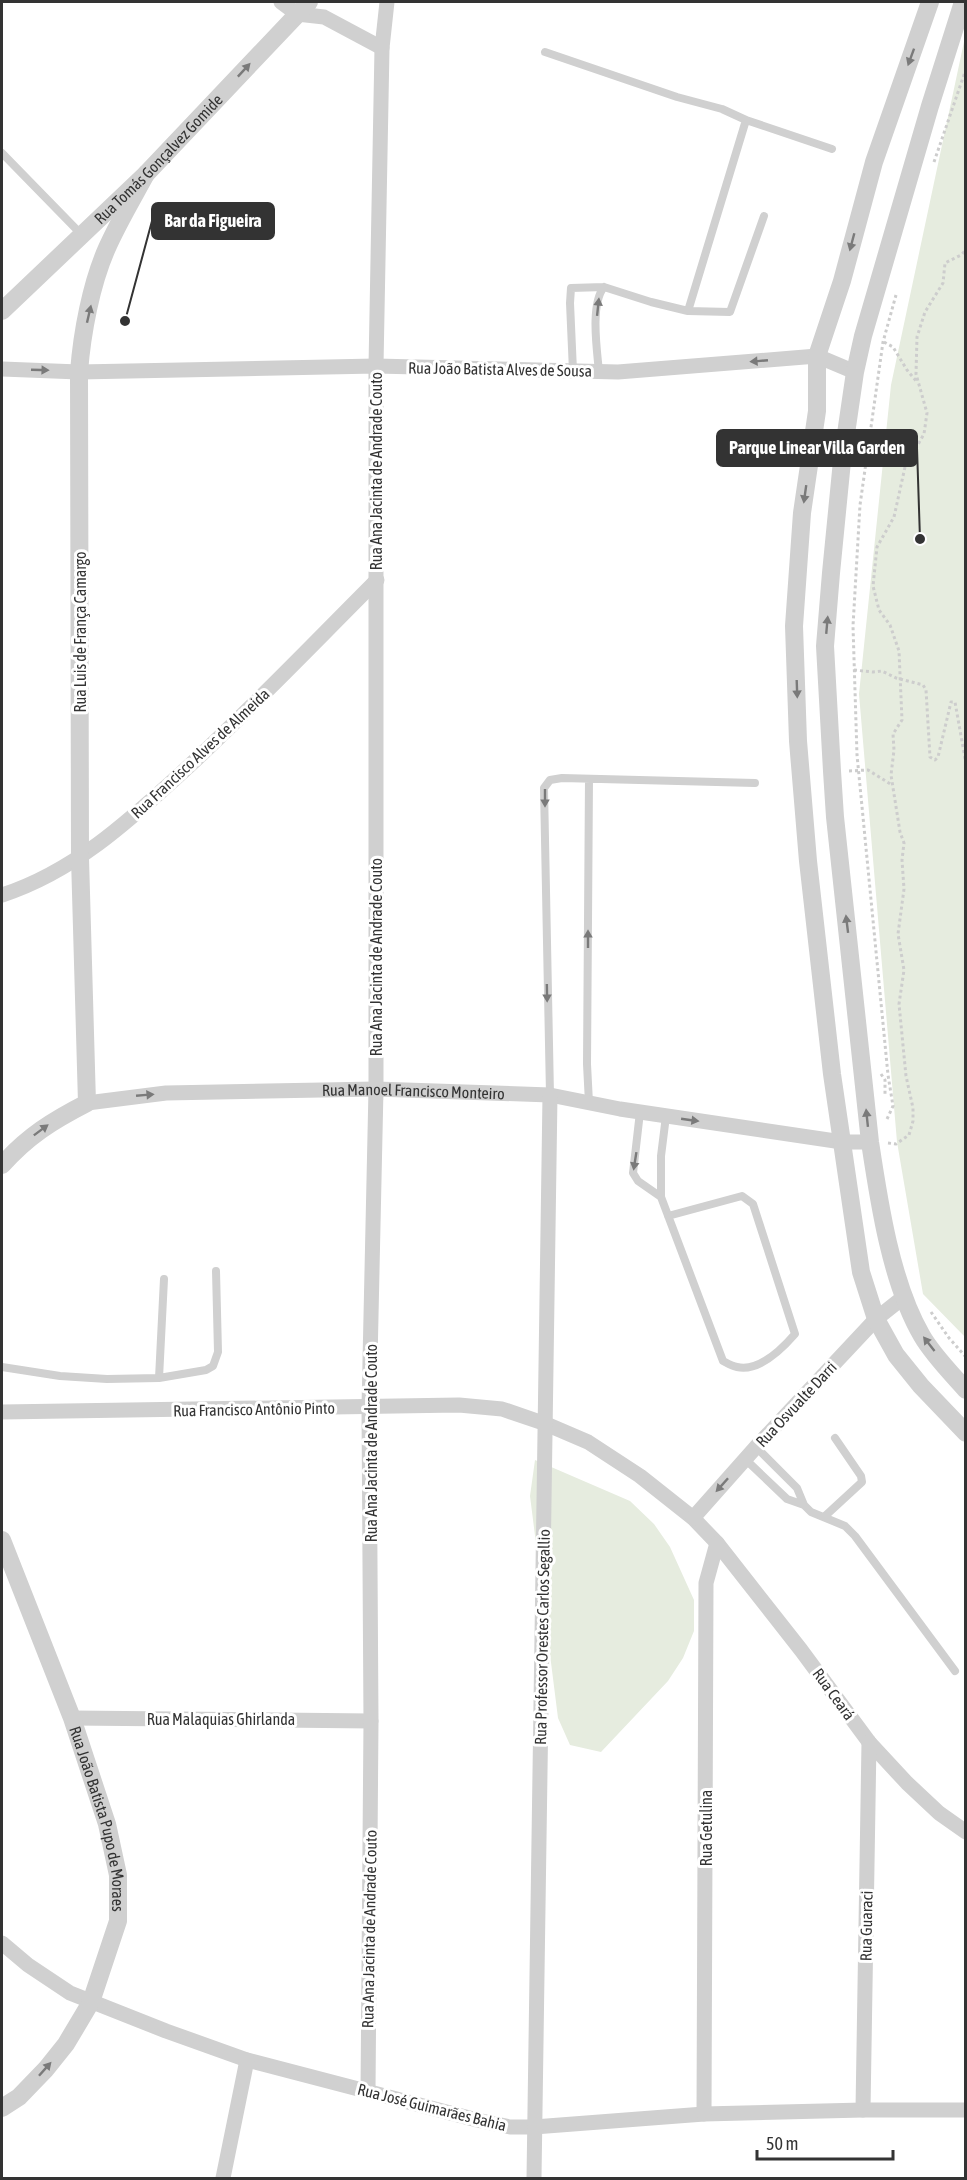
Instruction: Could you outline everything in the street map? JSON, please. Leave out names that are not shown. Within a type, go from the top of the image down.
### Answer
[{"type":"street","points":[[281,2],[324,17],[382,48]]},
{"type":"street","name":"Rua Ana Jacinta de Andrade Couto","points":[[368,2092],[371,1720],[369,1407],[376,1089],[376,366],[382,48],[387,2]]},
{"type":"street","points":[[930,2],[874,162],[842,281],[817,356],[817,411],[802,513],[795,637],[798,741],[808,861],[832,1074],[861,1272],[876,1319],[896,1354],[921,1386],[966,1433]]},
{"type":"street","points":[[963,2],[894,228],[855,372],[842,462],[825,646],[835,817],[863,1072],[877,1140],[877,1191],[888,1245],[922,1337],[966,1390]]},
{"type":"street","name":"Rua Tomás Gonçalvez Gomide","points":[[2,311],[146,174],[303,8]]},
{"type":"street","name":"Rua Luis de França Camargo","points":[[87,1103],[80,858],[79,372],[81,348],[98,274],[107,249],[146,174]]},
{"type":"street","points":[[817,356],[855,372]]},
{"type":"street","name":"Rua João Batista Alves de Sousa","points":[[2,369],[79,372],[376,366],[618,372],[817,356]]},
{"type":"street","name":"Rua Francisco Alves de Almeida","points":[[2,895],[22,889],[80,858],[111,836],[226,732],[377,580]]},
{"type":"street","name":"Rua Manoel Francisco Monteiro","points":[[2,1165],[19,1146],[48,1124],[87,1103],[166,1094],[376,1089],[550,1095],[640,1112],[842,1142],[877,1140]]},
{"type":"street","name":"Rua Professor Orestes Carlos Segallio","points":[[534,2178],[550,1095]]},
{"type":"street","name":"Rua Osvualte Darri","points":[[693,1518],[750,1453],[876,1319],[905,1296]]},
{"type":"street","name":"Rua Francisco Antônio Pinto","points":[[2,1412],[459,1405],[502,1409],[546,1424],[596,1448],[640,1476],[693,1518],[717,1543]]},
{"type":"street","name":"Rua João Batista Pupo de Moraes","points":[[2,1540],[72,1718],[107,1824],[118,1875],[118,1921],[91,2002],[66,2044],[46,2069],[19,2097],[2,2108]]},
{"type":"street","name":"Rua Ceará","points":[[717,1543],[801,1650],[869,1742],[939,1813],[966,1832]]},
{"type":"street","name":"Rua Getulina","points":[[704,2114],[706,1583],[717,1543]]},
{"type":"street","name":"Rua Malaquias Ghirlanda","points":[[72,1718],[371,1720]]},
{"type":"street","name":"Rua Guaraci","points":[[863,2109],[869,1742]]},
{"type":"street","name":"Rua José Guimarães Bahia","points":[[2,1943],[28,1965],[70,1993],[166,2031],[247,2060],[510,2127],[704,2114],[863,2109],[966,2110]]},
{"type":"street","points":[[223,2178],[247,2060]]},
{"type":"lane","points":[[545,52],[677,97],[722,109],[746,120],[832,149]]},
{"type":"lane","points":[[688,310],[746,120]]},
{"type":"lane","points":[[2,153],[82,235]]},
{"type":"lane","points":[[573,371],[571,288],[604,287],[651,302],[688,310],[730,312],[764,216]]},
{"type":"lane","points":[[599,372],[596,339],[597,313],[599,293],[604,287]]},
{"type":"lane","points":[[550,1095],[544,788],[550,780],[562,778],[755,783]]},
{"type":"lane","points":[[589,779],[588,1064],[590,1103]]},
{"type":"lane","points":[[640,1112],[633,1173],[638,1182],[661,1197]]},
{"type":"lane","points":[[666,1116],[661,1156],[661,1197],[668,1216],[723,1361],[737,1367],[753,1367],[778,1351],[795,1334],[753,1204],[742,1196],[668,1216]]},
{"type":"lane","points":[[2,1367],[60,1376],[106,1379],[159,1377],[206,1370],[213,1366],[218,1352],[216,1271]]},
{"type":"lane","points":[[159,1377],[164,1279]]},
{"type":"lane","points":[[824,1518],[862,1482],[861,1476],[835,1438]]},
{"type":"lane","points":[[750,1453],[787,1499],[804,1505]]},
{"type":"lane","points":[[750,1453],[797,1488],[804,1505],[811,1512],[845,1526],[855,1536],[956,1671]]},
{"type":"path","points":[[933,165],[966,69]]},
{"type":"path","points":[[877,1140],[896,1143],[909,1135],[913,1121],[913,1108],[899,1024],[899,1004],[904,970],[898,934],[903,889],[904,843],[900,832],[891,775],[893,734],[902,720],[899,651],[896,636],[879,610],[873,586],[877,547],[894,517],[904,467],[924,434],[926,402],[916,374],[917,337],[921,322],[943,283],[945,263],[966,250]]},
{"type":"path","points":[[885,1109],[884,1123],[893,1106],[888,1075],[859,771],[853,626],[860,505],[884,342],[897,290]]},
{"type":"path","points":[[854,670],[882,671],[923,685],[926,690],[930,757],[934,760],[938,757],[951,702],[955,702],[966,764]]},
{"type":"path","points":[[832,771],[868,771],[893,785]]},
{"type":"path","points":[[863,1072],[879,1070],[885,1080],[885,1099]]},
{"type":"path","points":[[889,1143],[891,1154]]},
{"type":"path","points":[[930,1310],[949,1338],[966,1357]]},
{"type":"shaded area","points":[[965,37],[966,1337],[923,1294],[897,1142],[859,694],[891,385]]},
{"type":"shaded area","points":[[535,1460],[630,1501],[654,1524],[670,1547],[694,1600],[694,1631],[683,1658],[668,1681],[601,1752],[570,1745],[558,1718],[530,1496]]},
{"type":"place","name":"Bar da Figueira","points":[[125,321]]},
{"type":"place","name":"Parque Linear Villa Garden","points":[[920,539]]}]
